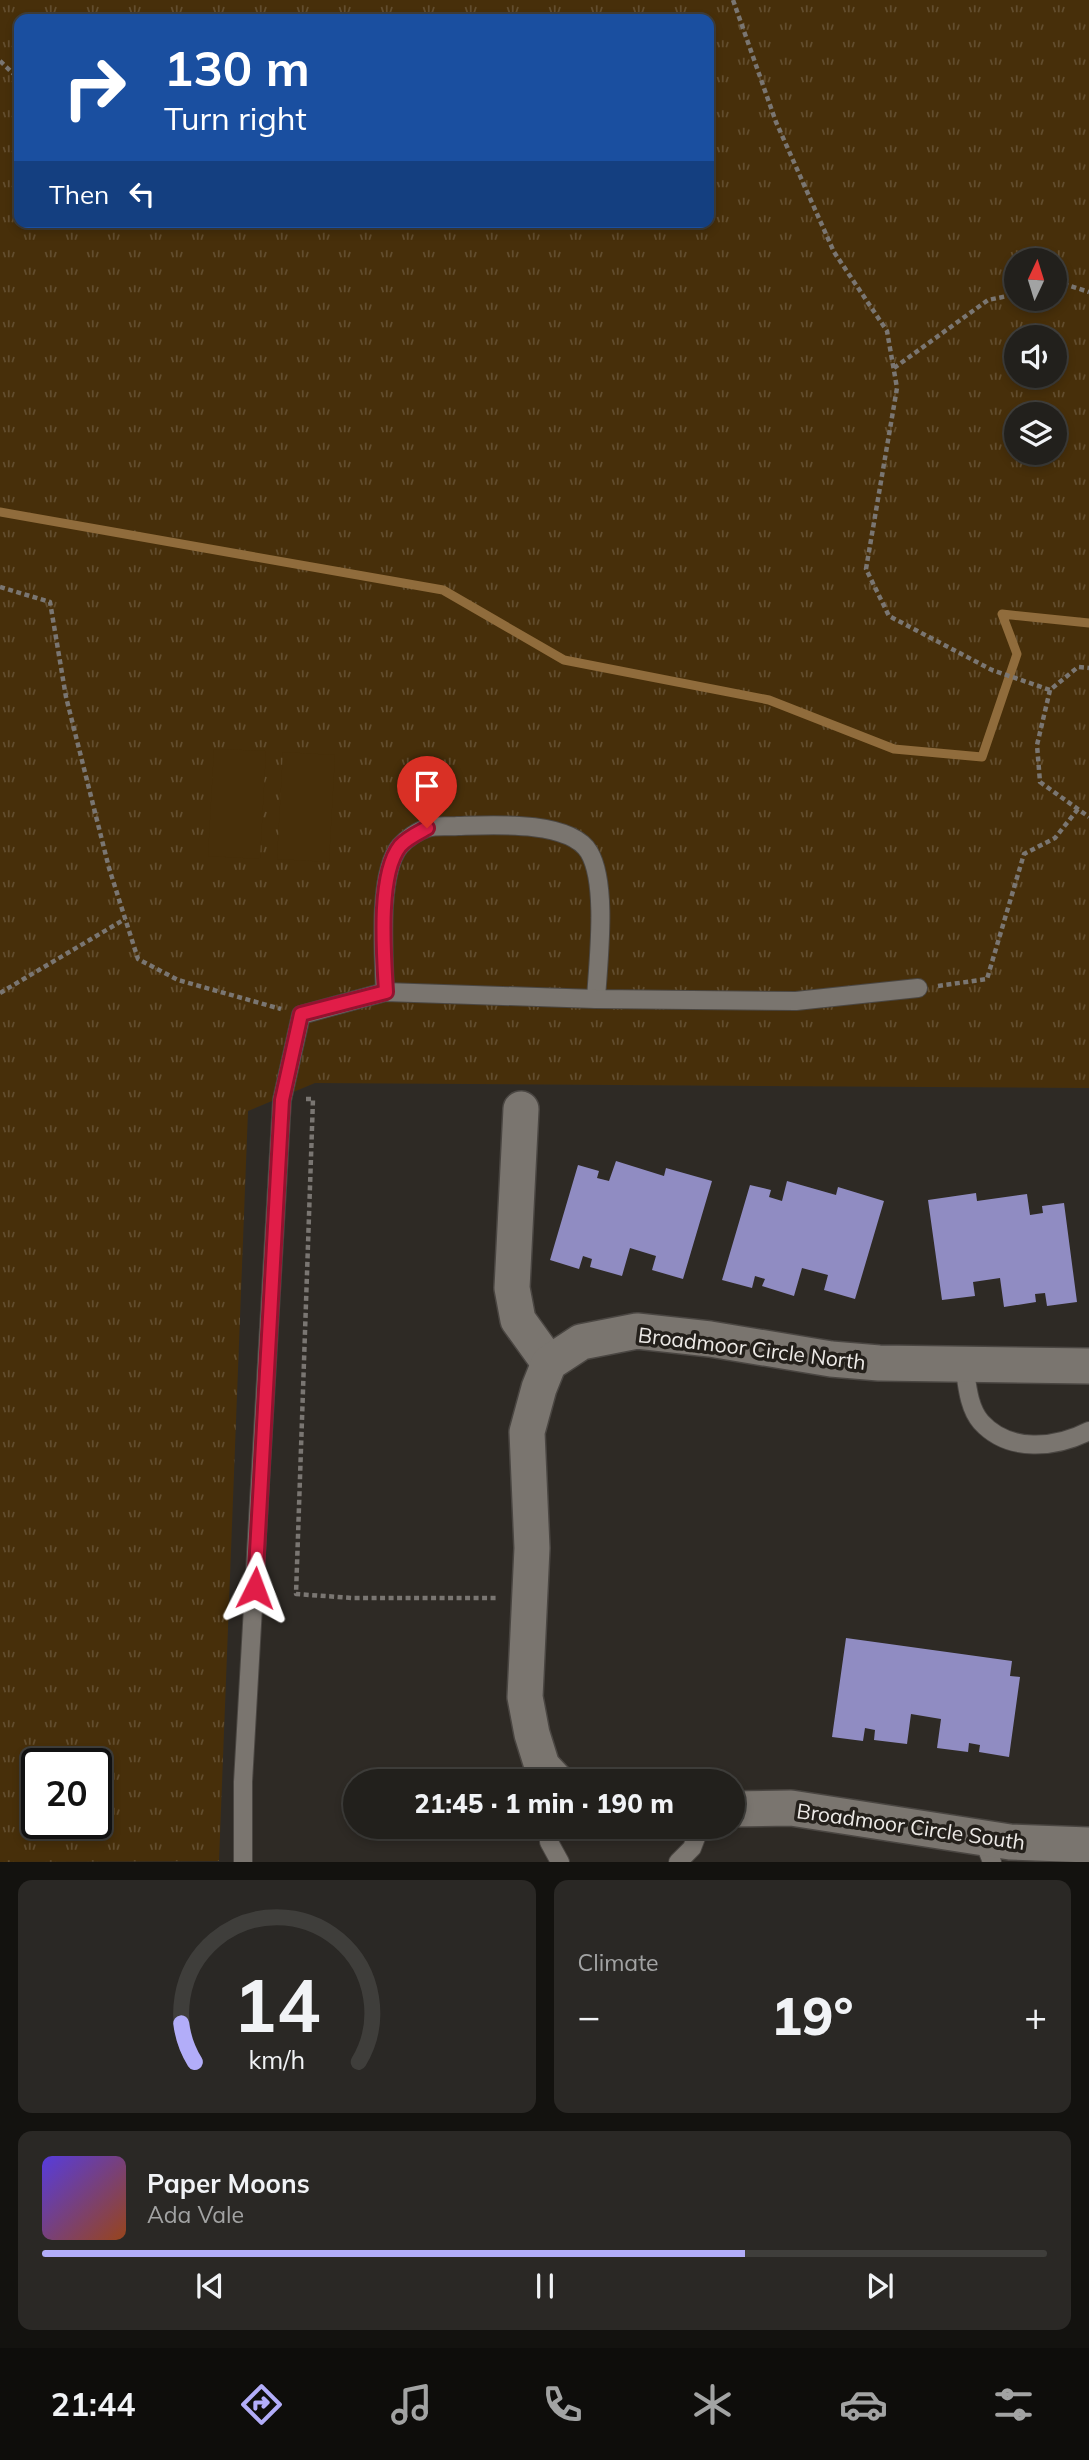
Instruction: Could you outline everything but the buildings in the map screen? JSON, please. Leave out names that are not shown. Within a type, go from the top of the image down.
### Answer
[{"type":"street","points":[[522,1109],[512,1287],[518,1320],[550,1363],[539,1388],[527,1432],[532,1548],[525,1697],[531,1734],[544,1769]]},
{"type":"street","name":"Broadmoor Circle North","points":[[550,1363],[581,1342],[638,1331],[710,1339],[831,1359],[878,1363],[1089,1366]]},
{"type":"street","name":"Broadmoor Circle South","points":[[745,1809],[792,1808],[987,1850],[1010,1842],[1089,1845]]},
{"type":"lane","points":[[386,992],[382,922],[389,874],[399,846],[427,828],[500,826],[562,833],[576,839],[591,855],[599,890],[596,999]]},
{"type":"lane","points":[[243,1861],[243,1782],[282,1100],[301,1014],[386,992],[596,999],[796,1001],[918,988]]},
{"type":"lane","points":[[964,1364],[971,1401],[981,1421],[1001,1437],[1026,1445],[1050,1444],[1071,1440],[1089,1431]]},
{"type":"lane","points":[[549,1839],[560,1861]]},
{"type":"lane","points":[[678,1861],[692,1848],[695,1839]]},
{"type":"path","points":[[733,0],[776,122],[834,252],[887,331],[897,388],[866,569],[889,615],[992,670],[1049,690]]},
{"type":"path","points":[[0,61],[14,74]]},
{"type":"path","points":[[1068,285],[1089,292]]},
{"type":"path","points":[[894,368],[988,299],[1004,296]]},
{"type":"path","points":[[0,587],[50,602],[66,697],[109,868],[138,959],[178,980],[301,1014]]},
{"type":"path","points":[[1089,668],[1078,667],[1049,690],[1037,746],[1040,782],[1089,817]]},
{"type":"path","points":[[918,988],[987,979],[1024,854],[1055,838],[1077,809]]},
{"type":"path","points":[[0,993],[125,919]]},
{"type":"path","points":[[282,1100],[313,1099],[296,1594],[352,1598],[530,1598]]},
{"type":"green space","points":[[0,0],[1089,0],[1089,1088],[315,1083],[248,1111],[219,1861],[0,1862]]},
{"type":"green space","points":[[214,749],[266,751],[260,859],[208,856]]},
{"type":"green space","points":[[283,752],[335,755],[329,862],[277,859]]},
{"type":"waterway","points":[[0,512],[443,590],[564,660],[769,700],[894,749],[982,757],[1017,654],[1002,614],[1089,623]]},
{"type":"route","points":[[255,1588],[282,1100],[301,1014],[386,992],[382,922],[389,874],[399,846],[427,828]]}]
